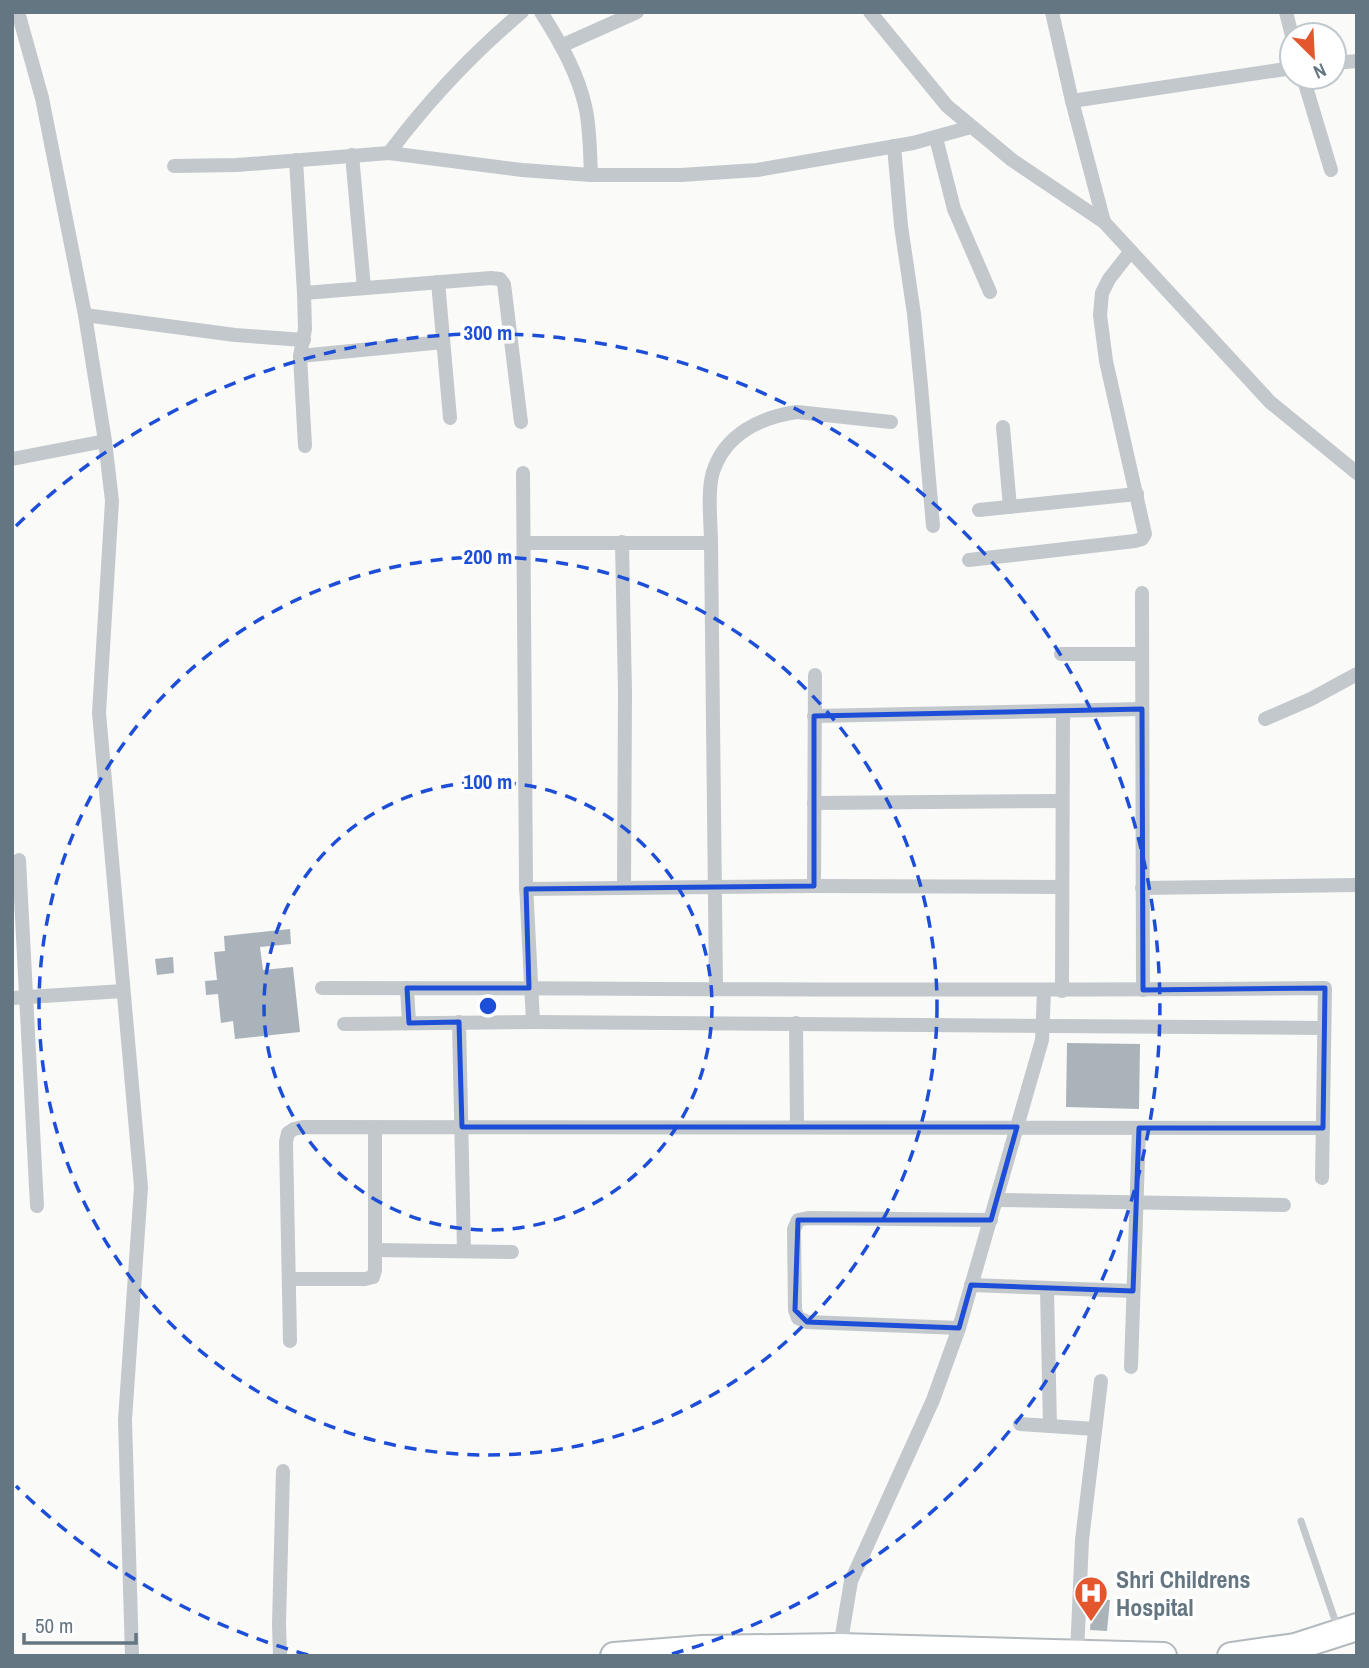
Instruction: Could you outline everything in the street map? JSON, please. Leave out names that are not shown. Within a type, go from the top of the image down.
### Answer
[{"type":"highway","points":[[1231,1656],[1295,1647],[1351,1634]]},
{"type":"highway","points":[[1325,1656],[1351,1634]]},
{"type":"highway","points":[[614,1656],[702,1649],[840,1647],[1163,1656]]},
{"type":"street","points":[[18,12],[42,98],[85,315],[112,501],[99,713],[141,1187],[125,1420],[132,1656]]},
{"type":"street","points":[[389,153],[437,95],[493,36],[522,12]]},
{"type":"street","points":[[541,12],[572,67],[584,102],[592,175]]},
{"type":"street","points":[[561,46],[637,12]]},
{"type":"street","points":[[870,12],[947,106],[1012,160],[1104,222],[1270,402],[1357,473]]},
{"type":"street","points":[[1052,12],[1104,222]]},
{"type":"street","points":[[1072,101],[1278,70]]},
{"type":"street","points":[[1307,91],[1331,170]]},
{"type":"street","points":[[174,166],[237,165],[389,153],[522,170],[592,175],[681,175],[757,170],[936,138],[971,127]]},
{"type":"street","points":[[936,138],[954,209],[990,292]]},
{"type":"street","points":[[894,146],[901,226],[916,338],[933,526]]},
{"type":"street","points":[[352,155],[364,288]]},
{"type":"street","points":[[296,160],[304,293],[304,340],[300,356],[305,446]]},
{"type":"street","points":[[969,560],[1142,538],[1145,526],[1106,361],[1100,315],[1102,293],[1109,279],[1131,251]]},
{"type":"street","points":[[304,293],[500,279],[504,284],[521,422]]},
{"type":"street","points":[[438,282],[450,418]]},
{"type":"street","points":[[85,315],[235,335],[304,340]]},
{"type":"street","points":[[300,356],[443,342]]},
{"type":"street","points":[[716,988],[710,543],[712,473],[734,438],[765,419],[782,414],[797,412],[891,422]]},
{"type":"street","points":[[1003,427],[1010,507]]},
{"type":"street","points":[[12,459],[105,441]]},
{"type":"street","points":[[523,473],[526,888],[529,988],[533,1022]]},
{"type":"street","points":[[979,510],[1137,494]]},
{"type":"street","points":[[622,542],[625,693],[624,888]]},
{"type":"street","points":[[524,543],[710,543]]},
{"type":"street","points":[[1142,593],[1143,990]]},
{"type":"street","points":[[1061,654],[1142,654]]},
{"type":"street","points":[[1265,719],[1311,699],[1357,674]]},
{"type":"street","points":[[814,886],[815,675]]},
{"type":"street","points":[[814,716],[1142,709]]},
{"type":"street","points":[[1062,991],[1063,711]]},
{"type":"street","points":[[814,803],[1062,801]]},
{"type":"street","points":[[19,860],[19,997],[37,1206]]},
{"type":"street","points":[[1142,888],[1357,885]]},
{"type":"street","points":[[526,888],[1062,887]]},
{"type":"street","points":[[322,988],[1044,991],[1325,988],[1322,1178]]},
{"type":"street","points":[[407,988],[409,1023]]},
{"type":"street","points":[[19,997],[123,990]]},
{"type":"street","points":[[840,1647],[851,1581],[933,1400],[958,1328],[1042,1040],[1044,991]]},
{"type":"street","points":[[459,1022],[464,1251]]},
{"type":"street","points":[[796,1023],[797,1127]]},
{"type":"street","points":[[344,1024],[1043,1024],[1324,1028]]},
{"type":"street","points":[[290,1341],[288,1133],[303,1127],[1323,1128]]},
{"type":"street","points":[[289,1279],[365,1279],[373,1276],[375,1127]]},
{"type":"street","points":[[1130,1367],[1139,1128]]},
{"type":"street","points":[[997,1200],[1284,1205]]},
{"type":"street","points":[[958,1328],[807,1322],[798,1318],[795,1310],[794,1229],[798,1220],[808,1218],[991,1220]]},
{"type":"street","points":[[375,1250],[512,1252]]},
{"type":"street","points":[[971,1284],[1133,1291]]},
{"type":"street","points":[[1047,1289],[1050,1426]]},
{"type":"street","points":[[1077,1654],[1082,1540],[1101,1381]]},
{"type":"street","points":[[1020,1424],[1095,1429]]},
{"type":"street","points":[[280,1656],[283,1471]]},
{"type":"lane","points":[[1301,1521],[1351,1634]]},
{"type":"highlighted area","points":[[1142,709],[1143,990],[1325,988],[1323,1128],[1139,1128],[1133,1291],[971,1285],[959,1328],[807,1322],[795,1310],[798,1220],[991,1220],[1017,1127],[462,1127],[459,1022],[409,1023],[407,988],[529,988],[526,889],[814,886],[814,716]]},
{"type":"building","points":[[290,929],[291,944],[260,947],[263,970],[293,967],[300,1032],[235,1039],[233,1021],[221,1023],[218,994],[206,995],[205,981],[217,980],[214,952],[225,951],[224,936]]},
{"type":"building","points":[[173,957],[174,973],[157,975],[155,959]]},
{"type":"building","points":[[1067,1043],[1140,1044],[1139,1109],[1066,1107]]},
{"type":"building","points":[[1092,1599],[1110,1600],[1107,1631],[1090,1630]]},
{"type":"place","name":"Shri Childrens Hospital","points":[[1091,1623]]}]
